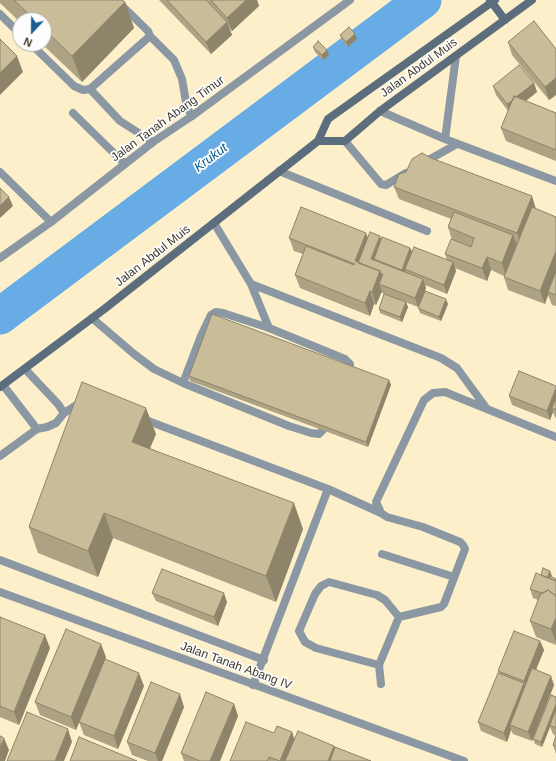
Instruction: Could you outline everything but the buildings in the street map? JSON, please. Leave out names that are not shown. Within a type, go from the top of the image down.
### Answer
[{"type":"main road","name":"Jalan Abdul Muis","points":[[345,141],[380,112],[532,0]]},
{"type":"main road","name":"Jalan Abdul Muis","points":[[1,386],[92,318],[318,141],[328,119],[492,1]]},
{"type":"main road","points":[[492,1],[505,20]]},
{"type":"main road","points":[[318,141],[345,141]]},
{"type":"street","points":[[116,0],[148,31],[150,36],[174,60],[182,79],[187,108],[192,116]]},
{"type":"street","name":"Jalan Tanah Abang Timur","points":[[0,258],[51,222],[154,142],[192,116],[350,0]]},
{"type":"street","points":[[0,14],[12,26]]},
{"type":"street","points":[[38,52],[74,86],[83,90],[90,89],[150,36]]},
{"type":"street","points":[[445,139],[456,56]]},
{"type":"street","points":[[90,89],[120,121],[154,142]]},
{"type":"street","points":[[380,112],[457,144],[556,181]]},
{"type":"street","points":[[74,113],[125,164]]},
{"type":"street","points":[[345,141],[381,184],[386,185],[457,144]]},
{"type":"street","points":[[279,171],[427,231]]},
{"type":"street","points":[[0,172],[51,222]]},
{"type":"street","points":[[214,223],[251,284],[269,328]]},
{"type":"street","points":[[251,284],[441,358],[457,368],[488,410]]},
{"type":"street","points":[[183,383],[201,336],[211,315],[216,312],[269,328],[345,359],[350,364],[350,369]]},
{"type":"street","points":[[92,318],[154,369],[183,383],[289,426],[319,434],[323,430]]},
{"type":"street","points":[[25,369],[58,404],[64,413]]},
{"type":"street","points":[[1,386],[37,429]]},
{"type":"street","points":[[381,513],[376,502],[379,493],[424,400],[433,393],[445,392],[556,437]]},
{"type":"street","points":[[0,456],[37,429],[56,423],[64,413],[88,398]]},
{"type":"street","points":[[132,415],[328,489],[387,517],[414,523],[460,542],[465,549],[444,604],[441,607],[399,617]]},
{"type":"street","points":[[253,685],[264,660],[328,489]]},
{"type":"street","points":[[382,554],[454,577]]},
{"type":"street","points":[[0,560],[264,660]]},
{"type":"street","points":[[379,665],[316,648],[305,642],[299,631],[315,594],[321,586],[329,582],[377,595],[386,600],[399,617]]},
{"type":"street","name":"Jalan Tanah Abang IV","points":[[0,592],[464,761]]},
{"type":"street","points":[[381,684],[379,665],[399,617]]},
{"type":"waterway","name":"Krukut","points":[[0,316],[423,0]]}]
